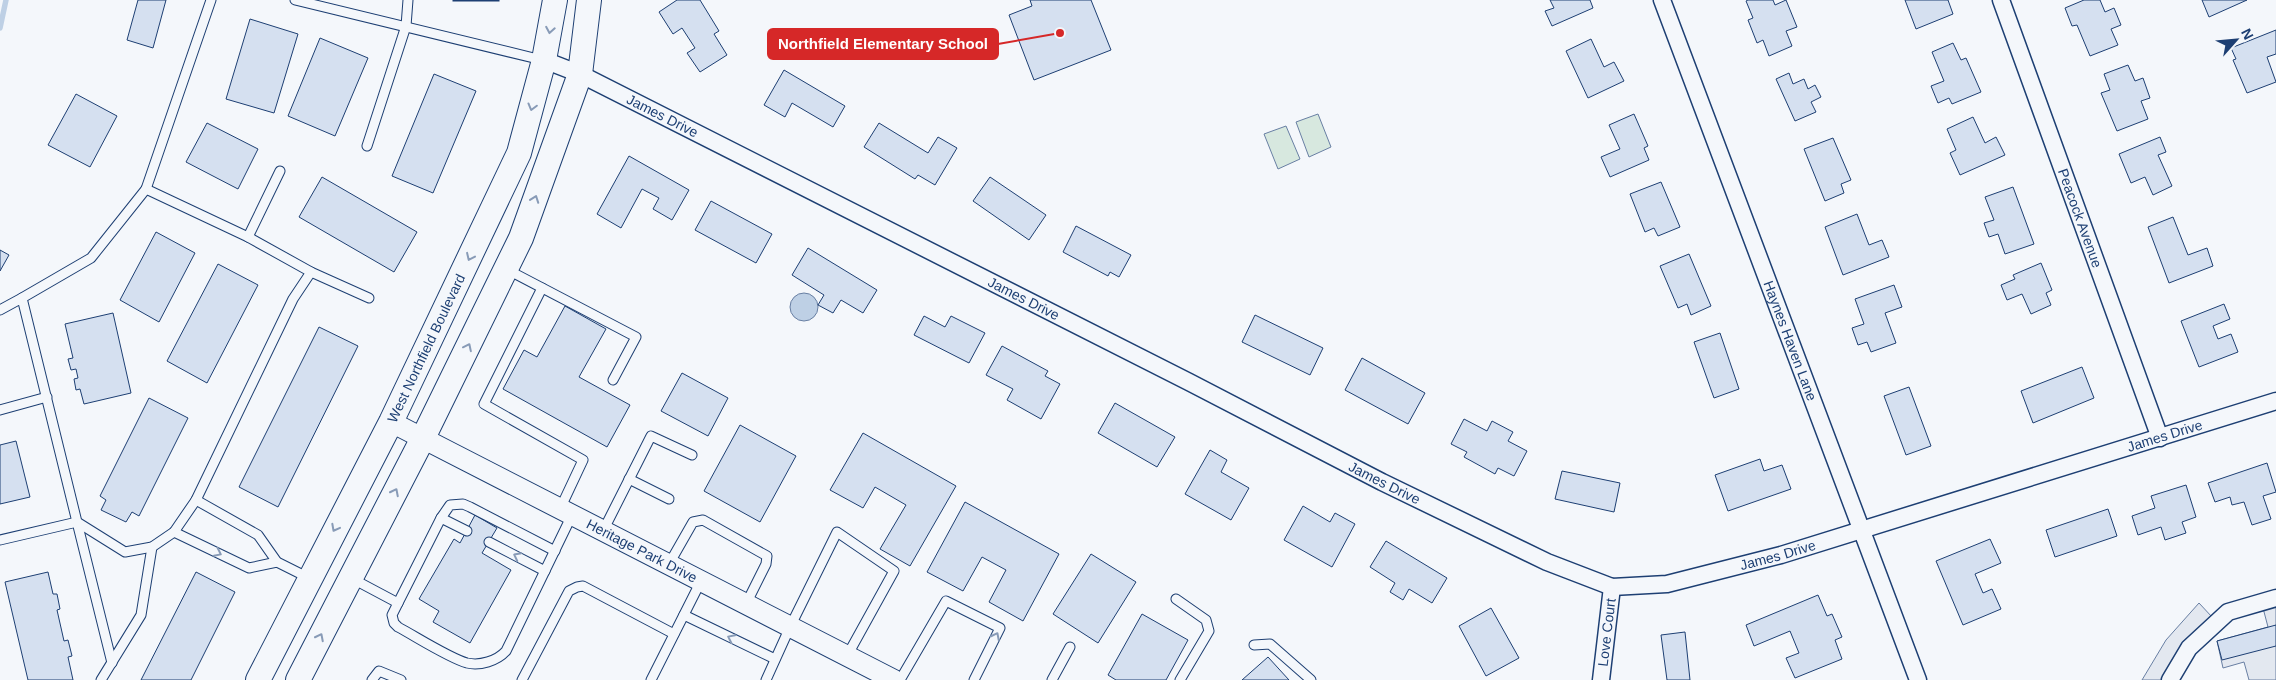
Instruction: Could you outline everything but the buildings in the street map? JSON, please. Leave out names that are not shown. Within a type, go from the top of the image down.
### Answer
[{"type":"main road","name":"West Northfield Boulevard","points":[[258,680],[391,422],[519,153],[544,60],[555,0]]},
{"type":"main road","points":[[298,680],[423,438],[521,238],[580,74],[589,0]]},
{"type":"main road","points":[[309,578],[347,585]]},
{"type":"street","name":"Haynes Haven Lane","points":[[1662,0],[1918,680]]},
{"type":"street","name":"Peacock Avenue","points":[[2001,0],[2160,438]]},
{"type":"street","name":"James Drive","points":[[544,60],[580,74],[1172,373],[1382,482],[1547,562],[1612,587],[1666,584],[1707,575],[1863,530],[2276,401]]},
{"type":"street","name":"Heritage Park Drive","points":[[391,422],[847,656],[870,674],[894,680]]},
{"type":"street","name":"Love Court","points":[[1601,680],[1612,587]]},
{"type":"street","points":[[2170,680],[2189,648],[2228,612],[2276,598]]},
{"type":"lane","points":[[0,310],[91,258],[146,189],[211,0]]},
{"type":"lane","points":[[295,0],[544,60]]},
{"type":"lane","points":[[367,146],[406,26],[408,0]]},
{"type":"lane","points":[[248,237],[280,171]]},
{"type":"lane","points":[[146,189],[248,237],[311,272],[369,298]]},
{"type":"lane","points":[[506,269],[636,337],[613,380]]},
{"type":"lane","points":[[0,540],[76,522],[125,552],[152,547],[174,532],[196,500],[293,299],[311,272]]},
{"type":"lane","points":[[542,288],[484,404],[583,460],[555,551],[506,651],[493,660],[477,664],[464,662],[398,627],[394,623],[392,615],[441,518],[450,505],[463,504],[555,551]]},
{"type":"lane","points":[[22,298],[112,663]]},
{"type":"lane","points":[[0,410],[47,397]]},
{"type":"lane","points":[[603,531],[651,436],[692,455]]},
{"type":"lane","points":[[629,479],[669,499]]},
{"type":"lane","points":[[196,500],[258,535],[276,562],[309,578]]},
{"type":"lane","points":[[441,518],[467,531]]},
{"type":"lane","points":[[669,564],[694,522],[703,520],[767,556],[766,564],[746,604]]},
{"type":"lane","points":[[174,532],[249,568],[276,562]]},
{"type":"lane","points":[[766,680],[837,532],[894,571],[847,656]]},
{"type":"lane","points":[[489,542],[545,571]]},
{"type":"lane","points":[[101,680],[141,615],[152,547]]},
{"type":"lane","points":[[651,680],[701,581]]},
{"type":"lane","points":[[347,585],[398,603]]},
{"type":"lane","points":[[522,680],[569,592],[577,586],[582,586],[674,634]]},
{"type":"lane","points":[[1176,599],[1206,620],[1209,631],[1180,680]]},
{"type":"lane","points":[[900,680],[946,601],[1000,628],[974,680]]},
{"type":"lane","points":[[684,615],[775,659]]},
{"type":"lane","points":[[1254,645],[1270,644],[1300,668],[1311,680]]},
{"type":"lane","points":[[1052,680],[1070,647]]},
{"type":"lane","points":[[372,680],[379,671],[402,680]]},
{"type":"shaded area","points":[[1318,114],[1331,147],[1309,157],[1296,122]]},
{"type":"shaded area","points":[[1286,126],[1300,159],[1278,169],[1264,134]]},
{"type":"shaded area","points":[[2199,603],[2212,617],[2163,680],[2142,680],[2166,640]]},
{"type":"shaded area","points":[[2276,605],[2276,680],[2249,680],[2244,662],[2223,668],[2217,641],[2268,627],[2263,608]]},
{"type":"water","points":[[804,293],[814,297],[818,307],[814,317],[804,321],[794,317],[790,307],[794,297]]},
{"type":"waterway","points":[[0,28],[6,0]]},
{"type":"place","name":"Northfield Elementary School","points":[[1060,33]]}]
